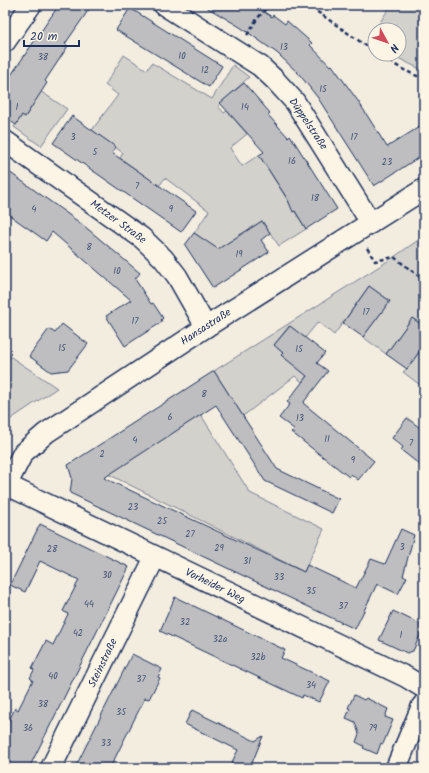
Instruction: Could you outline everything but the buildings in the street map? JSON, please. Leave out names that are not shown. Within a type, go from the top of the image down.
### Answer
[{"type":"street","points":[[5,42],[31,5]]},
{"type":"street","name":"Düppelstraße","points":[[164,5],[260,66],[295,102],[364,228]]},
{"type":"street","name":"Metzer Straße","points":[[5,141],[142,238],[163,258],[177,276],[206,327]]},
{"type":"street","name":"Hansastraße","points":[[6,484],[23,453],[46,433],[206,327],[424,189]]},
{"type":"street","name":"Vorheider Weg","points":[[6,484],[406,677],[424,688]]},
{"type":"street","name":"Steinstraße","points":[[51,768],[155,557]]},
{"type":"street","points":[[396,768],[424,704]]},
{"type":"path","points":[[239,52],[257,19],[269,5]]},
{"type":"path","points":[[305,5],[367,46]]},
{"type":"path","points":[[391,62],[418,77],[424,78]]},
{"type":"path","points":[[364,228],[375,261],[394,258],[424,280]]},
{"type":"shaded area","points":[[391,5],[424,5],[424,71],[406,62],[407,22],[380,22]]},
{"type":"shaded area","points":[[124,55],[147,70],[152,63],[212,99],[233,65],[249,77],[218,106],[224,113],[227,111],[247,134],[230,148],[242,166],[259,155],[306,229],[279,246],[262,221],[209,255],[200,237],[194,233],[209,211],[165,178],[159,186],[120,158],[123,153],[92,130],[118,95],[105,85]]},
{"type":"shaded area","points":[[34,87],[67,109],[41,146],[14,127],[22,115],[25,117],[31,108]]},
{"type":"shaded area","points":[[424,236],[424,326],[412,318],[386,354],[363,337],[390,301],[369,286],[334,335],[318,322],[305,338],[289,326],[274,345],[283,353],[281,355],[287,360],[289,358],[309,373],[302,382],[295,376],[243,416],[214,371],[394,257]]},
{"type":"shaded area","points":[[424,345],[424,388],[403,372],[407,369]]},
{"type":"shaded area","points":[[5,353],[57,388],[5,423]]},
{"type":"shaded area","points":[[201,415],[250,493],[324,529],[304,572],[104,472]]}]
